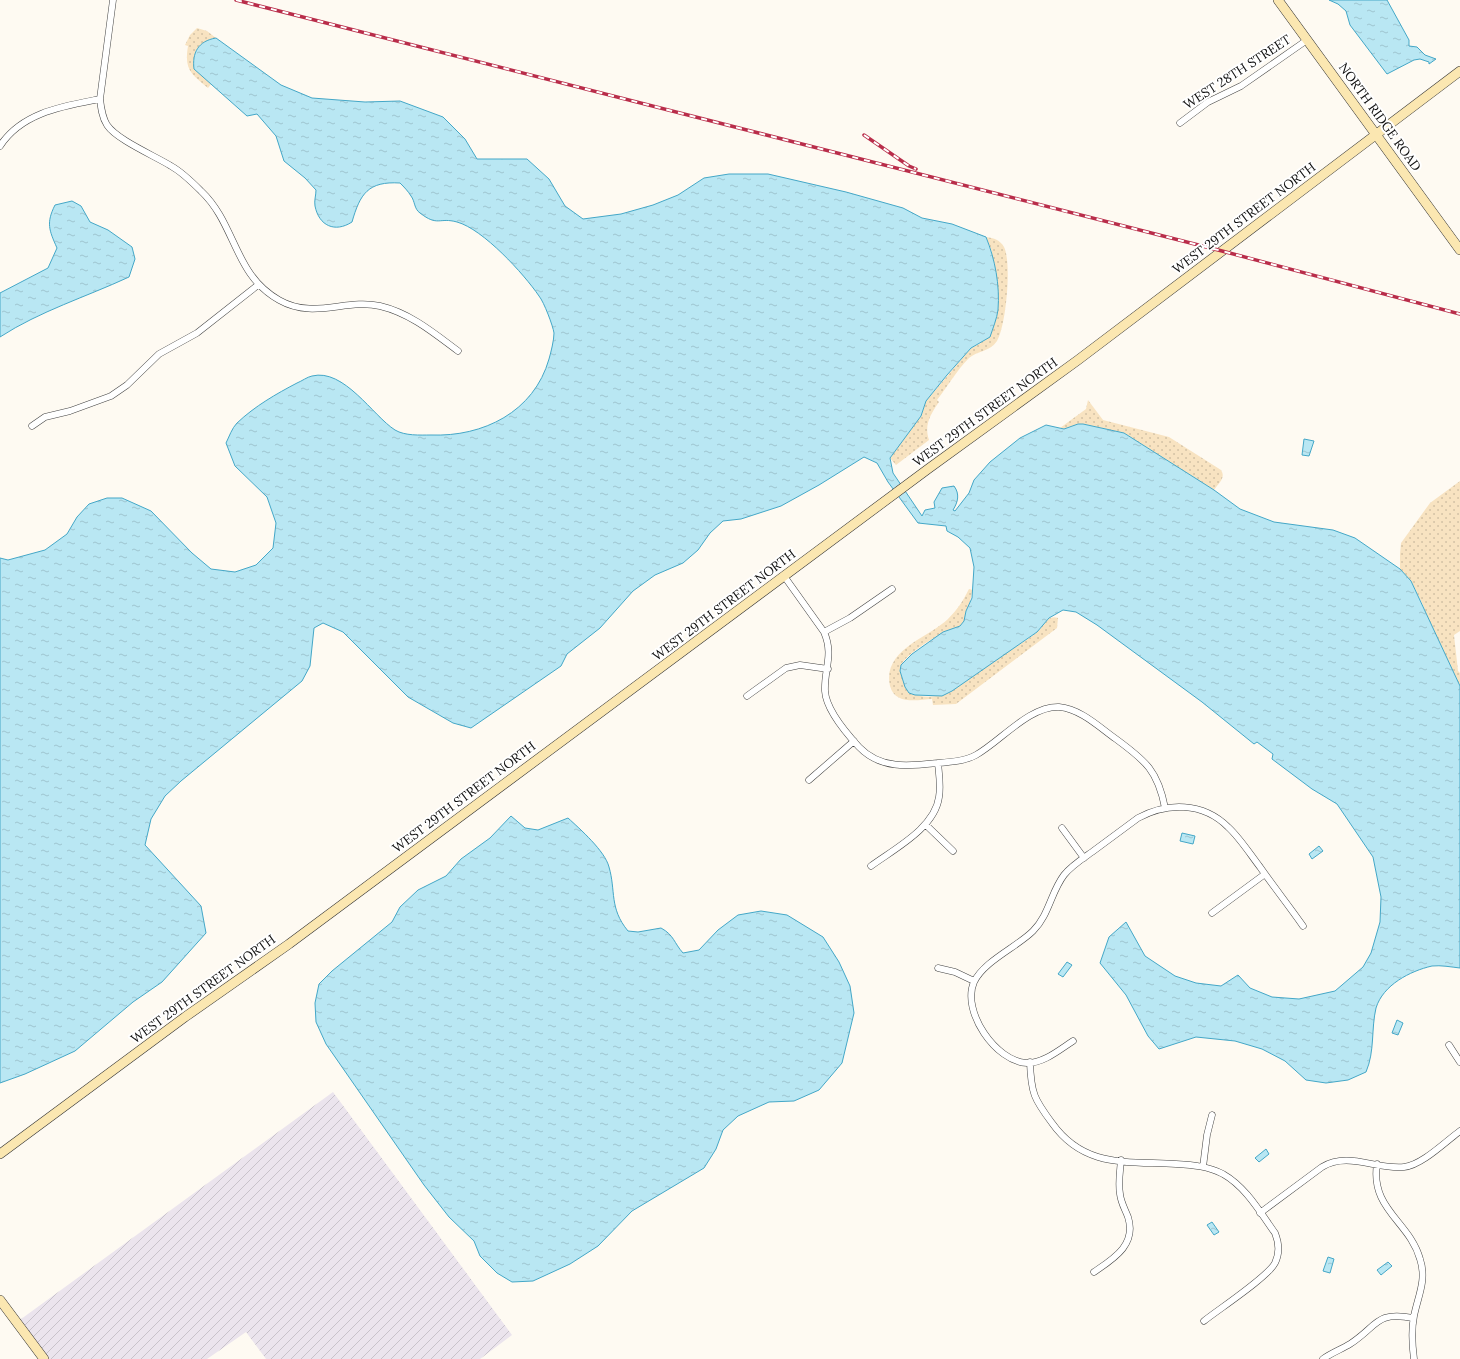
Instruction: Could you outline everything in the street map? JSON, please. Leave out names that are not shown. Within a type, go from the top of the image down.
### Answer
[{"type":"main road","name":"NORTH RIDGE ROAD","points":[[1278,0],[1460,250]]},
{"type":"main road","name":"WEST 29TH STREET NORTH","points":[[0,1154],[196,1008],[289,944],[918,476],[1078,360],[1460,71]]},
{"type":"main road","points":[[0,1300],[44,1359]]},
{"type":"street","points":[[113,0],[100,99],[102,114],[108,126],[122,138],[173,166],[207,196],[224,223],[245,269],[258,285],[279,300],[300,309],[351,305],[379,306],[401,314],[426,326],[458,352]]},
{"type":"street","name":"WEST 28TH STREET","points":[[1180,123],[1208,102],[1241,86],[1307,40]]},
{"type":"street","points":[[0,146],[14,130],[39,114],[61,106],[100,99]]},
{"type":"street","points":[[32,426],[45,417],[70,411],[111,396],[127,385],[158,354],[197,333],[258,285]]},
{"type":"street","points":[[784,576],[824,632],[830,648],[825,689],[826,698],[832,710],[854,741],[869,755],[889,764],[909,766],[960,761],[977,754],[1041,710],[1050,708],[1066,708],[1083,716],[1141,757],[1155,775],[1160,785],[1165,808]]},
{"type":"street","points":[[824,632],[850,618],[892,589]]},
{"type":"street","points":[[747,696],[786,668],[800,665],[828,669]]},
{"type":"street","points":[[809,780],[854,741]]},
{"type":"street","points":[[871,866],[926,825],[932,816],[939,798],[938,763]]},
{"type":"street","points":[[1073,1041],[1045,1058],[1030,1062],[1016,1061],[1004,1056],[978,1023],[971,1007],[970,998],[974,981],[985,968],[1035,929],[1043,918],[1064,875],[1084,858],[1148,812],[1165,808],[1187,807],[1200,810],[1217,818],[1234,833],[1304,926]]},
{"type":"street","points":[[926,825],[953,851]]},
{"type":"street","points":[[1062,828],[1084,858]]},
{"type":"street","points":[[1212,913],[1265,874]]},
{"type":"street","points":[[938,968],[955,972],[974,981]]},
{"type":"street","points":[[1449,1045],[1460,1062]]},
{"type":"street","points":[[1030,1062],[1033,1097],[1060,1134],[1069,1143],[1089,1155],[1121,1160],[1203,1167],[1223,1174],[1247,1194],[1275,1233],[1278,1241],[1278,1255],[1275,1263],[1266,1274],[1204,1321]]},
{"type":"street","points":[[1203,1167],[1207,1135],[1212,1115]]},
{"type":"street","points":[[1260,1213],[1322,1167],[1332,1162],[1348,1160],[1395,1167],[1412,1165],[1460,1131]]},
{"type":"street","points":[[1094,1272],[1118,1254],[1129,1236],[1129,1225],[1120,1194],[1121,1160]]},
{"type":"street","points":[[1376,1164],[1374,1178],[1383,1204],[1415,1247],[1421,1263],[1423,1279],[1422,1290],[1413,1318],[1412,1345],[1414,1359]]},
{"type":"street","points":[[1323,1359],[1350,1344],[1377,1321],[1384,1317],[1399,1315],[1413,1318]]},
{"type":"shaded area","points":[[333,1092],[512,1335],[480,1359],[266,1359],[246,1332],[207,1359],[44,1359],[17,1322]]},
{"type":"sand","points":[[197,28],[207,31],[216,38],[210,39],[194,69],[212,83],[208,88],[193,75],[187,61],[188,46],[185,45],[190,35]]},
{"type":"sand","points":[[986,237],[1001,243],[1004,247],[1008,266],[1005,309],[1003,322],[997,341],[988,349],[969,358],[956,373],[937,400],[939,402],[929,420],[927,430],[929,440],[896,465],[890,458],[921,416],[926,401],[971,348],[981,343],[992,252]]},
{"type":"sand","points":[[1088,400],[1103,420],[1169,437],[1221,470],[1223,476],[1221,480],[1214,490],[1124,433],[1083,424],[1064,429],[1060,428],[1086,409]]},
{"type":"sand","points":[[1460,481],[1460,631],[1454,635],[1458,671],[1460,673],[1460,686],[1430,625],[1422,603],[1411,581],[1400,569],[1400,554],[1401,543],[1430,503]]},
{"type":"sand","points":[[969,589],[973,590],[964,621],[960,626],[953,628],[928,642],[905,659],[901,665],[900,668],[903,680],[906,687],[911,692],[917,695],[931,697],[952,691],[981,669],[1035,634],[1045,622],[1051,618],[1058,618],[1057,628],[956,704],[933,705],[932,699],[907,700],[897,696],[890,686],[889,674],[893,663],[908,646],[948,619],[960,605]]},
{"type":"water","points":[[1329,0],[1387,0],[1409,40],[1409,46],[1417,47],[1425,55],[1436,59],[1429,64],[1429,62],[1420,59],[1414,60],[1387,74],[1350,25],[1346,11],[1338,4]]},
{"type":"water","points":[[216,38],[281,85],[312,98],[365,102],[400,101],[443,117],[465,139],[477,159],[527,159],[549,179],[565,206],[583,219],[621,214],[653,205],[678,195],[704,178],[729,174],[768,174],[846,192],[903,208],[922,218],[952,224],[986,237],[994,263],[998,291],[997,313],[990,337],[971,348],[926,401],[921,416],[890,458],[893,473],[922,516],[925,510],[935,508],[934,502],[942,488],[954,486],[958,495],[953,510],[955,511],[969,493],[974,480],[990,462],[1020,438],[1046,425],[1064,429],[1078,424],[1083,424],[1124,433],[1214,490],[1240,509],[1274,522],[1333,530],[1355,538],[1400,569],[1411,581],[1460,686],[1460,968],[1432,966],[1424,968],[1406,975],[1385,992],[1376,1008],[1371,1056],[1366,1072],[1348,1080],[1326,1083],[1306,1080],[1285,1061],[1262,1049],[1235,1041],[1196,1037],[1159,1049],[1148,1036],[1126,995],[1100,963],[1109,937],[1126,922],[1145,956],[1175,976],[1196,983],[1221,986],[1238,975],[1250,988],[1272,997],[1299,999],[1335,991],[1363,967],[1371,953],[1380,922],[1381,897],[1373,857],[1337,804],[1312,789],[1272,759],[1273,754],[1257,742],[1254,744],[1202,702],[1097,625],[1076,612],[1063,610],[1049,618],[1037,632],[952,691],[942,696],[915,695],[909,693],[905,687],[900,671],[901,665],[912,654],[943,632],[960,626],[964,621],[966,611],[972,598],[974,567],[970,548],[958,537],[947,531],[946,526],[918,523],[888,482],[877,463],[864,457],[819,485],[781,506],[741,519],[723,521],[710,533],[698,550],[683,563],[655,575],[633,591],[600,628],[567,654],[561,666],[471,728],[453,723],[408,697],[343,632],[323,623],[314,628],[310,666],[302,681],[181,781],[165,796],[151,819],[145,845],[201,906],[206,933],[162,982],[133,1002],[75,1051],[25,1074],[0,1083],[0,558],[8,560],[45,550],[67,534],[77,517],[89,504],[107,498],[122,498],[151,511],[192,553],[211,569],[235,572],[256,565],[273,548],[276,523],[267,497],[235,466],[226,443],[235,425],[251,411],[306,378],[324,375],[347,386],[386,423],[399,432],[413,435],[431,435],[469,431],[487,426],[504,418],[519,407],[532,394],[542,378],[554,339],[554,333],[550,320],[541,299],[524,276],[502,253],[479,233],[467,226],[451,221],[431,220],[420,213],[410,194],[400,183],[380,184],[367,191],[358,204],[352,222],[340,227],[329,226],[324,223],[317,213],[315,206],[316,190],[305,178],[284,161],[276,136],[257,114],[247,116],[194,69],[195,53],[205,42]]},
{"type":"water","points":[[72,201],[81,206],[90,222],[108,230],[132,247],[135,259],[129,277],[31,319],[0,337],[0,293],[48,268],[57,248],[50,231],[50,217],[52,211],[55,205]]},
{"type":"water","points":[[1304,439],[1314,441],[1309,456],[1302,455]]},
{"type":"water","points":[[511,816],[525,828],[538,830],[568,818],[592,841],[607,861],[611,876],[615,907],[622,923],[628,931],[638,932],[661,928],[671,936],[683,953],[699,950],[718,930],[738,915],[761,911],[787,915],[823,937],[839,962],[850,986],[854,1013],[842,1063],[819,1090],[794,1101],[769,1102],[738,1116],[723,1130],[716,1149],[704,1168],[632,1211],[598,1246],[570,1264],[533,1281],[512,1282],[497,1273],[480,1256],[474,1241],[449,1217],[424,1185],[326,1044],[316,1022],[315,1003],[319,984],[332,971],[392,922],[400,907],[418,890],[446,876],[461,859],[490,838]]},
{"type":"water","points":[[1182,833],[1195,836],[1193,844],[1180,841]]},
{"type":"water","points":[[1319,846],[1323,851],[1312,859],[1309,854]]},
{"type":"water","points":[[1067,962],[1072,965],[1063,977],[1058,974]]},
{"type":"water","points":[[1397,1020],[1403,1023],[1398,1035],[1392,1033]]},
{"type":"water","points":[[1266,1149],[1269,1154],[1259,1162],[1255,1158]]},
{"type":"water","points":[[1212,1222],[1219,1232],[1214,1235],[1207,1225]]},
{"type":"water","points":[[1328,1257],[1334,1259],[1330,1273],[1323,1271]]},
{"type":"water","points":[[1388,1262],[1392,1266],[1381,1275],[1377,1270]]},
{"type":"railway","points":[[236,0],[1222,251],[1460,314]]},
{"type":"railway","points":[[864,135],[909,166],[916,169]]}]
